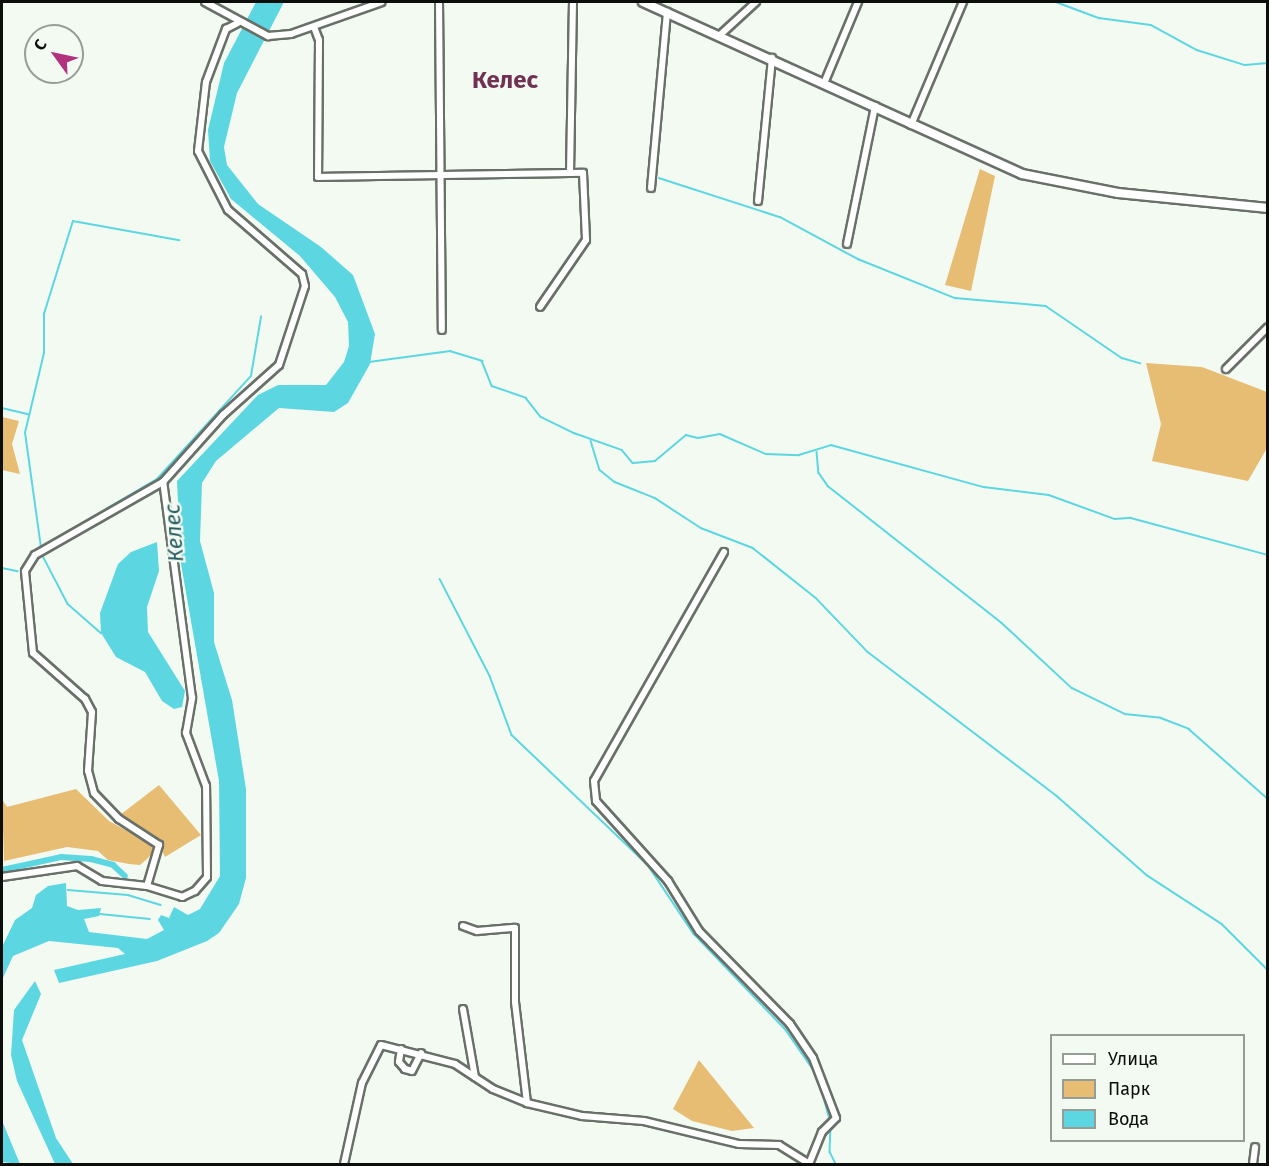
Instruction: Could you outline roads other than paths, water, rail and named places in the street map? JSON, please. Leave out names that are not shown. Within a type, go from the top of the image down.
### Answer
[{"type":"main road","points":[[643,2],[825,81],[911,125],[1022,174],[1118,193],[1268,208]]},
{"type":"street","points":[[205,2],[238,23],[268,36],[314,27],[382,2]]},
{"type":"street","points":[[439,2],[442,330]]},
{"type":"street","points":[[570,173],[573,2]]},
{"type":"street","points":[[720,35],[756,2]]},
{"type":"street","points":[[825,81],[858,2]]},
{"type":"street","points":[[911,125],[963,2]]},
{"type":"street","points":[[651,188],[667,12]]},
{"type":"street","points":[[147,886],[159,845],[114,814],[94,793],[88,771],[92,712],[85,699],[35,658],[24,590],[26,568],[33,557],[163,482],[223,415],[272,376],[304,286],[295,265],[228,210],[198,151],[203,92],[226,29],[220,13]]},
{"type":"street","points":[[226,29],[238,23]]},
{"type":"street","points":[[314,27],[319,40],[318,177],[583,173],[585,240],[540,307]]},
{"type":"street","points":[[758,201],[772,58]]},
{"type":"street","points":[[847,244],[874,106]]},
{"type":"street","points":[[1226,369],[1268,327]]},
{"type":"street","points":[[2,877],[76,866],[102,881],[147,886],[187,896],[203,883],[209,867],[204,769],[186,733],[192,698],[163,482]]},
{"type":"street","points":[[344,1164],[372,1057],[381,1045],[421,1053],[455,1064],[475,1077],[527,1102],[582,1116],[644,1120],[738,1144],[779,1145],[809,1164],[822,1132],[836,1118],[813,1058],[790,1024],[699,931],[668,881],[596,801],[594,781],[724,552]]},
{"type":"street","points":[[463,926],[477,931],[515,928],[515,1002],[527,1102]]},
{"type":"street","points":[[463,1009],[475,1077]]},
{"type":"street","points":[[401,1049],[399,1062],[412,1071],[421,1053]]},
{"type":"street","points":[[1253,1164],[1255,1147]]},
{"type":"water","name":"Келес","points":[[256,2],[284,2],[237,93],[224,147],[227,165],[258,204],[321,247],[353,275],[375,334],[370,364],[348,403],[334,412],[279,408],[216,461],[202,483],[200,541],[214,593],[214,642],[232,700],[246,789],[246,878],[239,904],[219,933],[207,941],[157,961],[59,983],[54,970],[125,954],[118,948],[49,941],[13,956],[2,980],[2,947],[15,920],[32,908],[36,895],[48,886],[66,883],[67,906],[78,910],[101,908],[99,916],[84,919],[89,932],[147,939],[164,930],[158,920],[161,915],[169,918],[174,907],[188,915],[200,909],[220,876],[219,781],[181,564],[177,481],[258,395],[278,385],[326,385],[344,362],[349,346],[348,322],[335,297],[300,256],[231,199],[210,161],[208,130],[224,63]]},
{"type":"water","points":[[157,542],[159,571],[147,607],[148,632],[185,691],[182,707],[174,709],[162,701],[145,672],[116,657],[101,633],[100,613],[118,564],[131,552]]},
{"type":"water","points":[[35,981],[41,994],[22,1040],[56,1138],[73,1164],[55,1164],[17,1081],[11,1055],[14,1010]]},
{"type":"water","points":[[2,1109],[3,1123],[20,1164],[2,1162]]},
{"type":"waterway","points":[[1056,2],[1099,18],[1151,25],[1197,50],[1245,65],[1268,63]]},
{"type":"waterway","points":[[659,178],[780,217],[858,259],[955,298],[1046,306],[1122,358],[1140,363]]},
{"type":"waterway","points":[[41,548],[25,433],[44,353],[44,314],[73,221],[179,240]]},
{"type":"waterway","points":[[42,547],[157,479],[251,376],[261,317]]},
{"type":"waterway","points":[[369,362],[450,351],[482,361],[492,386],[526,398],[541,417],[574,433],[622,450],[633,463],[655,461],[686,435],[698,438],[720,434],[766,454],[799,455],[831,445],[984,487],[1049,495],[1115,519],[1131,518],[1268,555]]},
{"type":"waterway","points":[[2,408],[29,414]]},
{"type":"waterway","points":[[591,441],[600,470],[615,482],[655,498],[701,528],[753,548],[816,598],[868,652],[1057,796],[1148,876],[1222,924],[1268,970]]},
{"type":"waterway","points":[[817,452],[819,473],[828,486],[1002,623],[1072,688],[1125,714],[1161,718],[1189,729],[1268,799]]},
{"type":"waterway","points":[[43,556],[68,604],[101,633]]},
{"type":"waterway","points":[[2,568],[18,571]]},
{"type":"waterway","points":[[440,579],[490,676],[512,735],[648,865],[694,934],[786,1030],[815,1072]]},
{"type":"waterway","points":[[2,870],[61,857],[91,859],[113,865],[125,876]]},
{"type":"waterway","points":[[68,890],[128,895],[161,905]]},
{"type":"waterway","points":[[100,914],[150,919]]},
{"type":"waterway","points":[[822,1090],[830,1120]]},
{"type":"waterway","points":[[831,1125],[830,1152],[836,1164]]},
{"type":"district","name":"Келес","points":[[505,81]]}]
